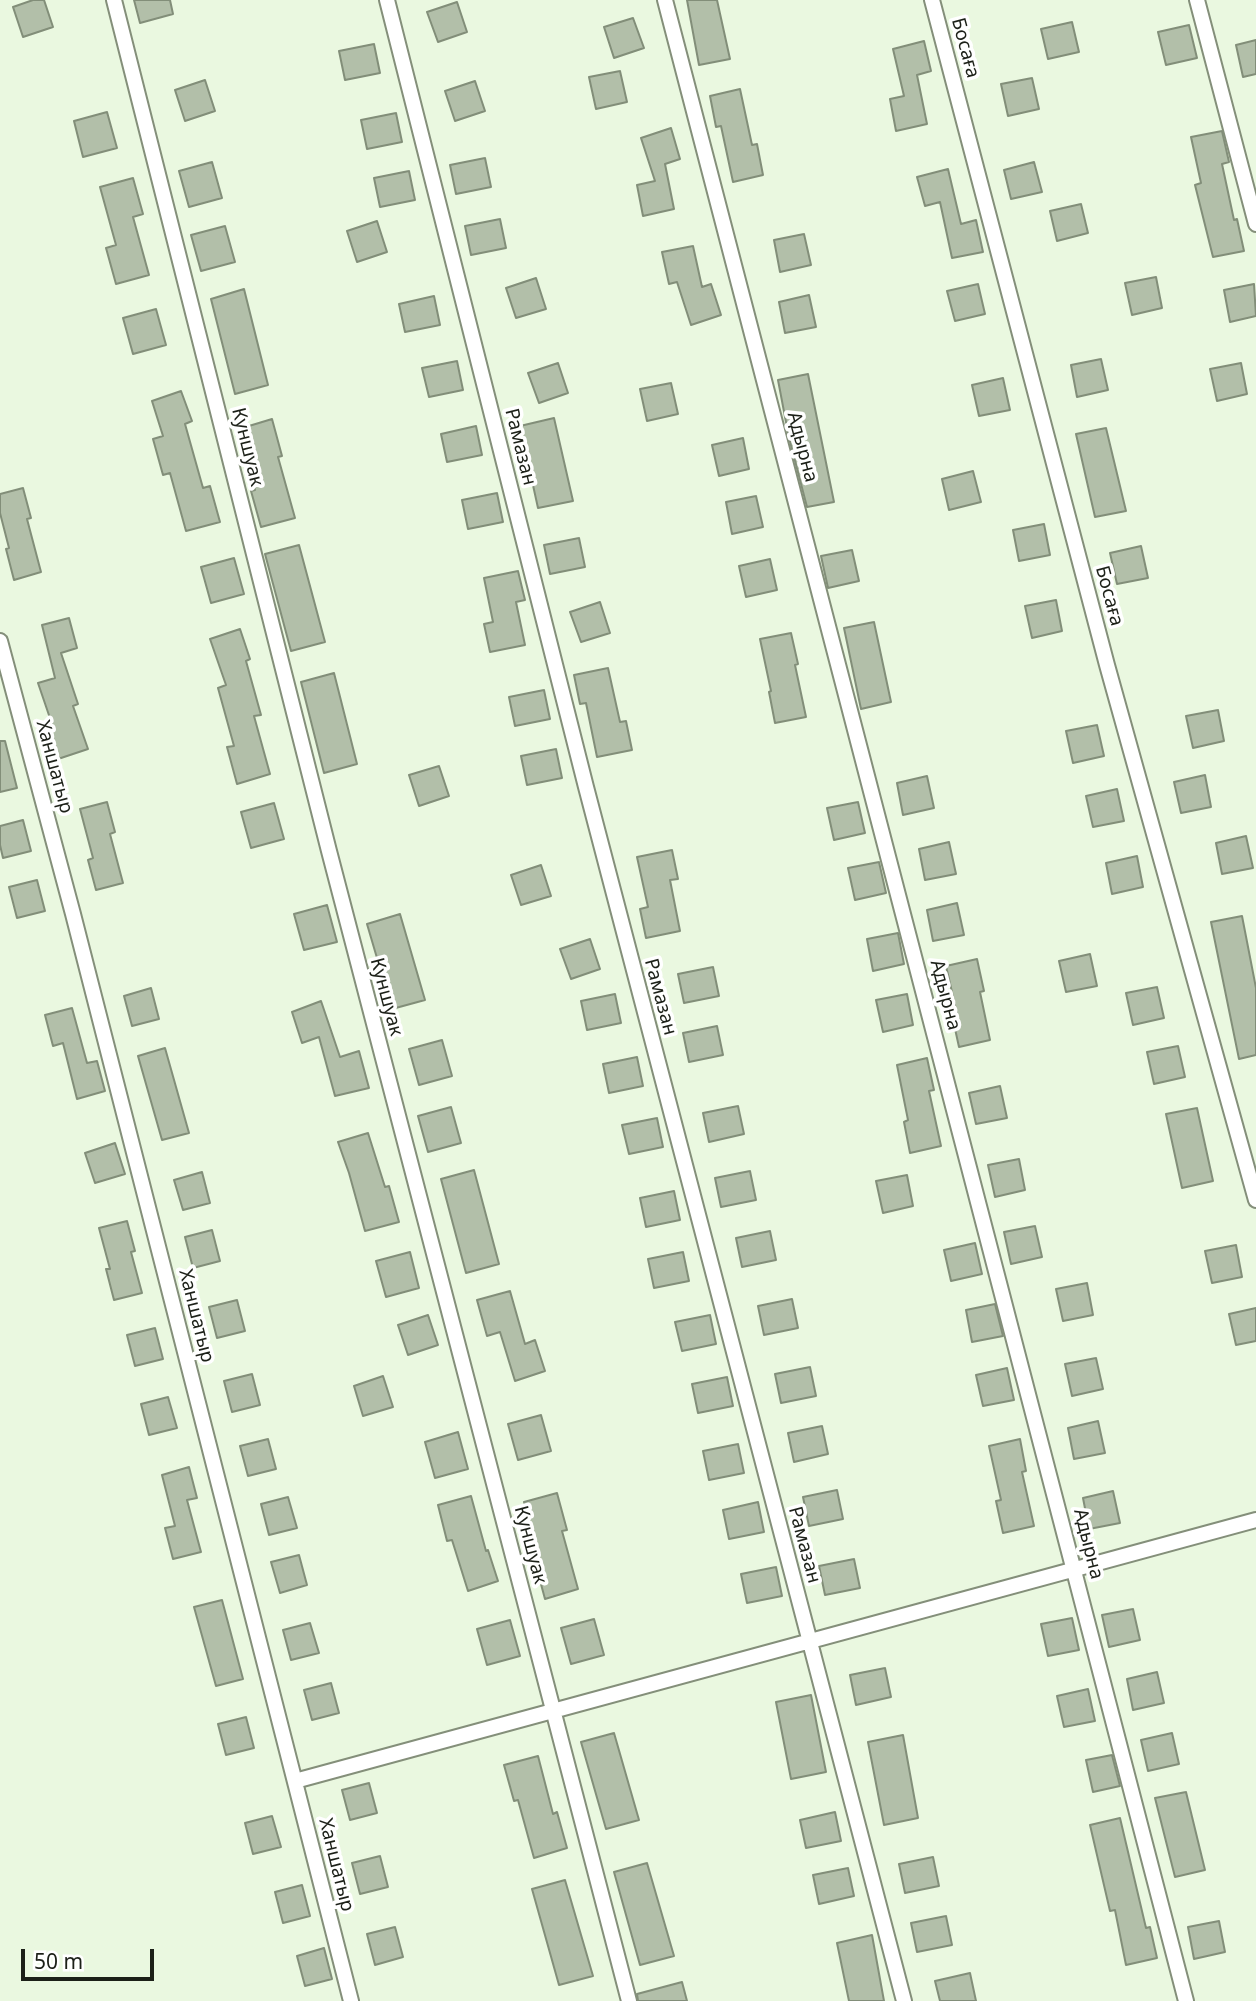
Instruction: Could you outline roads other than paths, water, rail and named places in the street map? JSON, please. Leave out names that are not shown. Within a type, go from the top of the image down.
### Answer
[{"type":"street","name":"Куншуак","points":[[114,0],[328,851],[629,2001]]},
{"type":"street","name":"Рамазан","points":[[387,0],[582,774],[904,2001]]},
{"type":"street","name":"Адырна","points":[[665,0],[1186,2001]]},
{"type":"street","name":"Босаға","points":[[932,0],[1107,664],[1256,1200]]},
{"type":"street","points":[[1197,0],[1256,224]]},
{"type":"street","name":"Ханшатыр","points":[[0,641],[77,928],[351,2001]]},
{"type":"street","points":[[295,1781],[1256,1520]]}]
